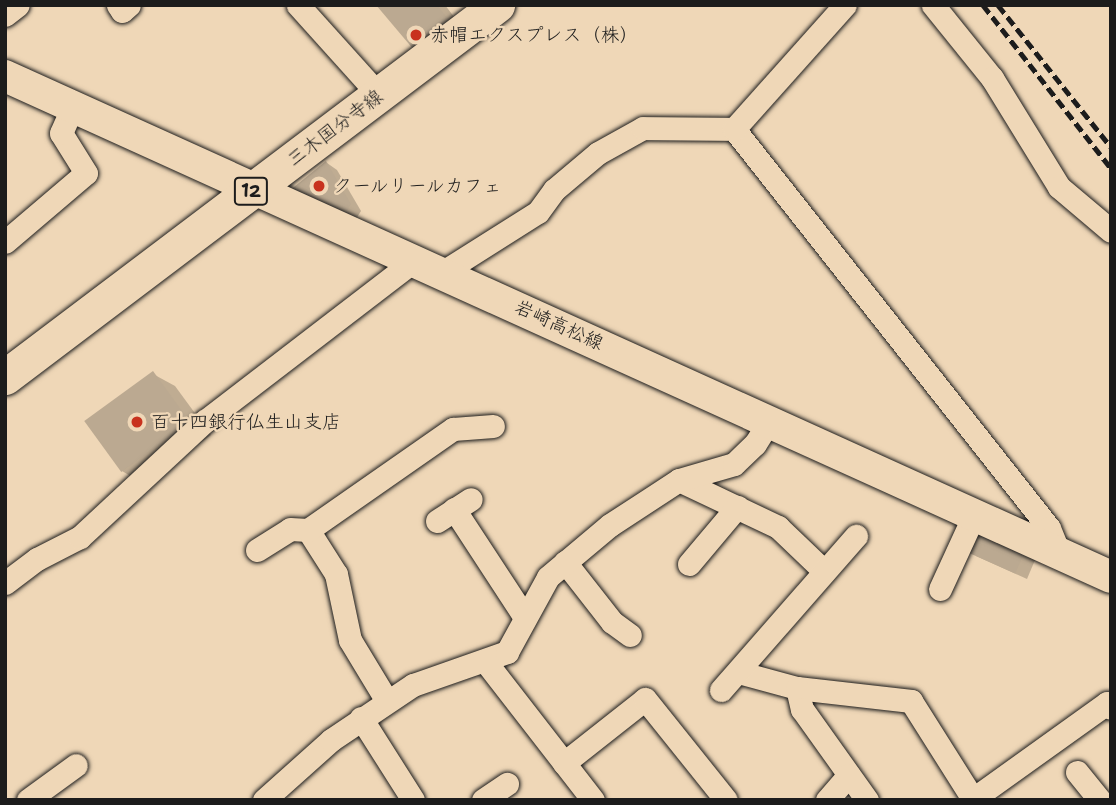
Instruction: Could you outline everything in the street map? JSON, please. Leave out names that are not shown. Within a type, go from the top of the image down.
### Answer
[{"type":"main road","name":"三木国分寺線","points":[[5,377],[497,5]]},
{"type":"main road","name":"岩崎高松線","points":[[5,76],[770,420],[1111,577]]},
{"type":"street","points":[[5,15],[18,5]]},
{"type":"street","points":[[118,5],[122,10],[129,5]]},
{"type":"street","points":[[298,5],[379,95]]},
{"type":"street","points":[[5,583],[37,559],[80,537],[205,421],[429,266],[538,212],[554,190],[598,153],[643,128],[734,129],[845,5]]},
{"type":"street","points":[[933,5],[992,78],[1059,187],[1111,230]]},
{"type":"street","points":[[5,242],[86,173],[61,133],[73,106]]},
{"type":"street","points":[[734,129],[1049,528],[1060,555]]},
{"type":"street","points":[[264,800],[361,718],[387,701],[413,685],[485,661],[513,646],[524,616],[548,577],[565,562],[610,525],[678,480],[734,464],[755,444],[770,420]]},
{"type":"street","points":[[257,550],[290,529],[308,530],[453,429],[493,426]]},
{"type":"street","points":[[678,480],[778,527],[824,570]]},
{"type":"street","points":[[688,564],[737,507]]},
{"type":"street","points":[[454,510],[524,616]]},
{"type":"street","points":[[940,589],[974,514]]},
{"type":"street","points":[[308,530],[336,574],[350,640],[387,701]]},
{"type":"street","points":[[721,690],[856,536]]},
{"type":"street","points":[[565,562],[612,622],[630,635]]},
{"type":"street","points":[[485,661],[593,800]]},
{"type":"street","points":[[738,673],[797,688],[911,701],[973,799],[1107,703],[1111,708]]},
{"type":"street","points":[[797,688],[802,709],[867,800]]},
{"type":"street","points":[[564,763],[646,699],[726,800]]},
{"type":"street","points":[[361,718],[413,800]]},
{"type":"street","points":[[27,800],[76,765]]},
{"type":"street","points":[[1077,772],[1093,797]]},
{"type":"street","points":[[827,800],[849,775]]},
{"type":"street","points":[[483,800],[507,784]]},
{"type":"building","name":"赤帽エクスプレス（株）","points":[[376,5],[437,5],[449,20],[414,50]]},
{"type":"building","name":"クールリールカフェ","points":[[326,161],[351,204],[345,214],[289,191]]},
{"type":"building","name":"百十四銀行仏生山支店","points":[[153,371],[190,422],[121,472],[84,421]]},
{"type":"building","points":[[975,526],[1026,549],[1015,573],[964,551]]},
{"type":"railway","points":[[983,5],[1111,168]]},
{"type":"railway","points":[[998,5],[1111,147]]},
{"type":"place","name":"赤帽エクスプレス（株）","points":[[416,35]]},
{"type":"place","name":"クールリールカフェ","points":[[319,186]]},
{"type":"place","name":"百十四銀行仏生山支店","points":[[137,422]]}]
